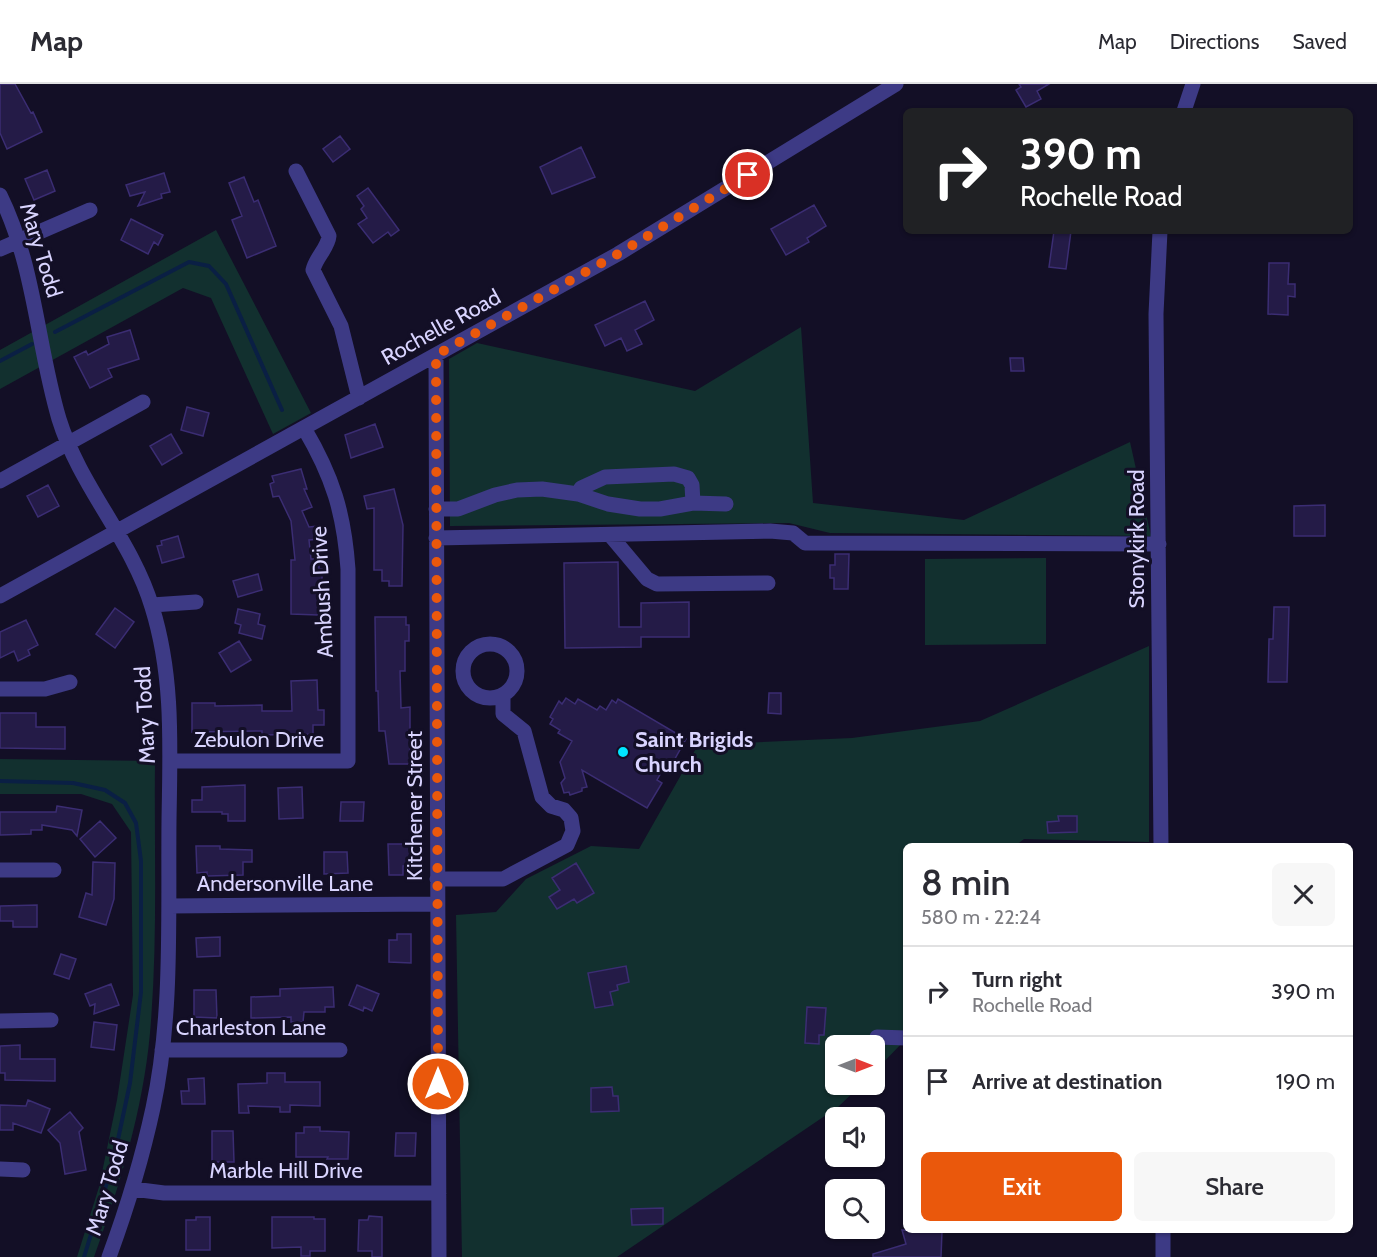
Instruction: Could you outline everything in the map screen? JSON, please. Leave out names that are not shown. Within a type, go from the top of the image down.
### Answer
[{"type":"street","name":"Rochelle Road","points":[[0,596],[618,254],[896,84]]},
{"type":"street","points":[[1185,108],[1193,84]]},
{"type":"street","points":[[296,171],[329,236],[328,243],[317,257],[313,270],[341,326],[359,398]]},
{"type":"street","name":"Mary Todd","points":[[0,195],[18,241],[35,305],[60,422],[97,499],[133,558],[152,605],[163,643],[169,690],[169,906],[162,1050],[153,1107],[133,1189],[109,1257]]},
{"type":"street","points":[[0,249],[90,210]]},
{"type":"street","name":"Stonykirk Road","points":[[1160,234],[1156,314],[1161,843]]},
{"type":"street","name":"Kitchener Street","points":[[436,355],[439,1257]]},
{"type":"street","points":[[0,482],[143,402]]},
{"type":"street","name":"Ambush Drive","points":[[304,428],[322,459],[333,485],[346,541],[348,761]]},
{"type":"street","points":[[578,494],[581,488],[605,477],[675,474],[688,478],[692,484],[693,503]]},
{"type":"street","points":[[436,509],[458,508],[517,490],[542,489],[578,494],[608,504],[640,508],[660,509],[693,503],[726,504]]},
{"type":"street","points":[[436,538],[770,531],[793,533],[805,543],[1159,544]]},
{"type":"street","points":[[610,535],[647,579],[657,584],[768,583]]},
{"type":"street","points":[[152,605],[196,602]]},
{"type":"street","points":[[491,644],[508,650],[517,669],[516,680],[511,689],[503,696],[492,699],[472,692],[466,683],[464,673],[469,655],[475,649],[491,644]]},
{"type":"street","points":[[436,673],[464,673]]},
{"type":"street","points":[[0,689],[45,688],[70,682]]},
{"type":"street","points":[[437,879],[503,879],[567,845],[573,831],[571,818],[564,810],[551,806],[542,797],[524,731],[503,714],[503,696]]},
{"type":"street","name":"Zebulon Drive","points":[[170,762],[348,761]]},
{"type":"street","points":[[0,870],[54,870]]},
{"type":"street","name":"Andersonville Lane","points":[[169,906],[437,904]]},
{"type":"street","points":[[0,1021],[51,1020]]},
{"type":"street","points":[[885,1037],[903,1038]]},
{"type":"street","name":"Charleston Lane","points":[[162,1050],[340,1050]]},
{"type":"street","points":[[0,1169],[22,1170]]},
{"type":"street","name":"Marble Hill Drive","points":[[133,1189],[164,1193],[439,1193]]},
{"type":"street","points":[[1163,1233],[1163,1257]]},
{"type":"green space","points":[[216,230],[311,413],[273,434],[211,298],[183,288],[0,389],[0,350]]},
{"type":"green space","points":[[801,327],[813,503],[964,520],[1130,442],[1151,536],[830,533],[789,523],[450,526],[449,359],[477,343],[695,391]]},
{"type":"green space","points":[[1046,558],[1046,644],[925,645],[925,559]]},
{"type":"green space","points":[[1149,646],[1149,842],[1024,839],[1019,843],[903,843],[903,1042],[885,1061],[885,1035],[825,1035],[825,1095],[851,1095],[838,1107],[825,1107],[825,1116],[617,1257],[462,1257],[456,915],[496,912],[526,879],[591,846],[639,849],[698,745],[852,738],[980,721]],"holes":[[[1059,816],[1077,816],[1077,832],[1048,833],[1048,822],[1059,821]],[[626,966],[629,982],[617,985],[618,990],[610,992],[613,1005],[595,1008],[588,974]],[[807,1007],[826,1009],[824,1035],[819,1035],[805,1043]],[[612,1087],[613,1096],[618,1096],[618,1111],[591,1112],[591,1088]]]},
{"type":"green space","points":[[0,759],[155,761],[154,965],[147,1062],[129,1147],[94,1257],[77,1257],[99,1187],[117,1100],[133,995],[131,832],[112,804],[81,794],[0,794]]},
{"type":"building","points":[[0,84],[15,84],[31,113],[33,112],[42,132],[7,149],[0,133]]},
{"type":"building","points":[[1019,84],[1049,84],[1037,91],[1041,99],[1026,107],[1016,90],[1021,87]]},
{"type":"building","points":[[340,136],[350,149],[333,162],[323,149]]},
{"type":"building","points":[[581,147],[595,177],[552,194],[540,167]]},
{"type":"building","points":[[47,170],[55,191],[34,200],[25,179]]},
{"type":"building","points":[[164,173],[170,192],[161,194],[162,198],[138,206],[145,192],[130,196],[126,185]]},
{"type":"building","points":[[244,177],[254,202],[258,200],[276,246],[247,258],[232,220],[242,216],[229,183]]},
{"type":"building","points":[[368,188],[399,230],[391,236],[388,232],[373,243],[358,224],[367,218],[361,209],[364,206],[357,196]]},
{"type":"building","points":[[814,205],[826,226],[807,238],[809,242],[786,255],[771,229]]},
{"type":"building","points":[[131,219],[163,235],[158,245],[154,242],[148,254],[121,240]]},
{"type":"building","points":[[1054,234],[1071,234],[1066,269],[1049,267]]},
{"type":"building","points":[[1269,263],[1289,263],[1288,284],[1295,284],[1295,297],[1288,296],[1288,315],[1268,314]]},
{"type":"building","points":[[645,301],[654,320],[635,330],[642,344],[627,351],[621,338],[605,346],[595,325]]},
{"type":"building","points":[[130,330],[139,359],[108,369],[112,377],[90,388],[74,357],[86,351],[88,355],[109,344],[107,337]]},
{"type":"building","points":[[1010,358],[1023,358],[1024,371],[1011,371]]},
{"type":"building","points":[[187,407],[209,413],[203,436],[181,430]]},
{"type":"building","points":[[375,424],[383,447],[351,458],[345,435]]},
{"type":"building","points":[[171,434],[182,453],[162,465],[150,446]]},
{"type":"building","points":[[301,469],[307,489],[304,489],[312,507],[302,511],[309,527],[318,526],[320,539],[309,540],[311,559],[319,559],[319,569],[322,569],[322,604],[319,604],[318,615],[291,614],[291,560],[295,560],[291,521],[279,496],[273,497],[270,484],[274,482],[272,476]]},
{"type":"building","points":[[48,485],[59,506],[38,517],[27,496]]},
{"type":"building","points":[[394,489],[403,525],[402,586],[389,586],[389,581],[382,581],[382,570],[374,570],[374,508],[367,509],[364,496]]},
{"type":"building","points":[[1325,505],[1325,536],[1294,536],[1294,506]]},
{"type":"building","points":[[178,536],[184,557],[162,563],[157,546],[162,545],[161,541]]},
{"type":"building","points":[[835,554],[849,554],[848,589],[834,589],[834,578],[830,578],[830,565],[835,565]]},
{"type":"building","points":[[618,562],[619,627],[641,627],[641,603],[689,602],[689,637],[641,637],[641,647],[565,648],[564,563]]},
{"type":"building","points":[[258,574],[262,590],[238,597],[233,581]]},
{"type":"building","points":[[1274,607],[1289,607],[1287,682],[1268,682],[1269,639],[1273,639]]},
{"type":"building","points":[[115,608],[134,622],[115,648],[96,634]]},
{"type":"building","points":[[238,609],[260,614],[258,624],[265,626],[262,639],[239,633],[241,625],[235,623]]},
{"type":"building","points":[[375,617],[406,617],[406,625],[409,625],[409,641],[405,641],[405,671],[400,671],[401,708],[410,707],[410,764],[389,764],[385,731],[379,731]]},
{"type":"building","points":[[26,620],[38,645],[28,650],[30,655],[18,661],[14,651],[0,658],[0,632]]},
{"type":"building","points":[[239,641],[251,660],[231,672],[219,653]]},
{"type":"building","points":[[317,680],[318,710],[324,710],[324,725],[313,725],[313,734],[262,735],[262,731],[192,732],[192,703],[215,703],[215,706],[262,705],[262,711],[292,711],[291,681]]},
{"type":"building","points":[[769,693],[781,693],[781,714],[768,713]]},
{"type":"building","name":"Saint Brigids Church","points":[[566,698],[575,704],[578,699],[597,710],[600,706],[606,710],[612,700],[616,703],[618,699],[686,739],[672,764],[667,762],[657,780],[662,783],[647,808],[582,770],[587,787],[570,795],[569,792],[564,793],[561,783],[565,778],[560,762],[572,741],[558,733],[560,730],[550,724],[553,719],[550,717],[559,701],[562,704]]},
{"type":"building","points":[[0,713],[36,713],[36,727],[65,727],[65,749],[0,748]]},
{"type":"building","points":[[245,785],[245,821],[228,821],[228,814],[222,814],[222,812],[192,812],[192,800],[202,800],[202,787]]},
{"type":"building","points":[[302,787],[303,818],[279,819],[278,788]]},
{"type":"building","points":[[341,802],[364,802],[363,821],[340,821]]},
{"type":"building","points":[[57,806],[82,810],[77,836],[72,830],[42,825],[42,830],[31,830],[31,834],[0,835],[0,812],[56,812]]},
{"type":"building","points":[[1058,816],[1077,816],[1077,832],[1048,833],[1047,822],[1059,821]]},
{"type":"building","points":[[100,821],[116,838],[95,857],[80,839]]},
{"type":"building","points":[[388,844],[412,844],[412,866],[403,866],[403,875],[389,875]]},
{"type":"building","points":[[196,846],[252,850],[252,862],[243,862],[243,875],[207,876],[207,872],[197,873]]},
{"type":"building","points":[[324,852],[347,852],[348,873],[324,874]]},
{"type":"building","points":[[93,862],[115,863],[114,899],[106,925],[79,917],[86,893],[92,895]]},
{"type":"building","points":[[576,863],[594,893],[577,903],[574,899],[557,909],[549,897],[560,890],[552,878]]},
{"type":"building","points":[[37,905],[37,927],[13,927],[13,921],[0,921],[0,906]]},
{"type":"building","points":[[397,934],[411,934],[411,963],[389,962],[389,940],[397,940]]},
{"type":"building","points":[[220,937],[220,956],[197,957],[196,938]]},
{"type":"building","points":[[61,954],[76,959],[69,979],[54,974]]},
{"type":"building","points":[[626,966],[629,982],[617,985],[618,990],[610,992],[613,1005],[595,1008],[588,973]]},
{"type":"building","points":[[111,984],[119,1005],[94,1014],[95,1004],[90,1006],[85,994]]},
{"type":"building","points":[[357,985],[379,994],[372,1011],[364,1007],[363,1011],[349,1005]]},
{"type":"building","points":[[333,987],[334,1007],[325,1007],[325,1012],[304,1012],[303,1022],[291,1022],[291,1017],[251,1018],[251,997],[280,996],[280,989]]},
{"type":"building","points":[[194,990],[216,990],[217,1018],[194,1017]]},
{"type":"building","points":[[807,1007],[826,1008],[824,1035],[819,1035],[819,1044],[805,1043]]},
{"type":"building","points":[[94,1022],[117,1025],[114,1050],[91,1047]]},
{"type":"building","points":[[20,1045],[20,1059],[55,1059],[55,1081],[5,1080],[5,1073],[0,1073],[0,1046]]},
{"type":"building","points":[[267,1073],[285,1073],[285,1082],[320,1082],[320,1106],[290,1105],[290,1112],[280,1112],[280,1107],[248,1106],[249,1113],[239,1113],[238,1084],[267,1083]]},
{"type":"building","points":[[204,1078],[205,1104],[182,1104],[181,1091],[189,1091],[188,1079]]},
{"type":"building","points":[[612,1087],[613,1096],[618,1096],[619,1111],[591,1112],[591,1088]]},
{"type":"building","points":[[28,1100],[50,1109],[41,1133],[13,1123],[13,1130],[0,1130],[0,1105],[26,1106]]},
{"type":"building","points":[[70,1112],[83,1128],[79,1132],[86,1170],[65,1174],[60,1143],[48,1130]]},
{"type":"building","points":[[304,1127],[320,1127],[320,1131],[349,1132],[348,1159],[296,1157],[296,1133],[304,1133]]},
{"type":"building","points":[[212,1131],[233,1131],[234,1162],[212,1162]]},
{"type":"building","points":[[396,1133],[416,1133],[415,1156],[395,1156]]},
{"type":"building","points":[[663,1208],[663,1224],[632,1225],[631,1209]]},
{"type":"building","points":[[369,1216],[382,1217],[382,1257],[372,1257],[372,1251],[358,1251],[359,1220],[368,1220]]},
{"type":"building","points":[[196,1217],[210,1217],[210,1250],[186,1250],[186,1220],[196,1220]]},
{"type":"building","points":[[272,1217],[325,1219],[325,1251],[310,1251],[310,1256],[301,1256],[301,1247],[272,1248]]},
{"type":"building","points":[[902,1230],[903,1233],[942,1233],[941,1257],[873,1257],[873,1254],[906,1244]]},
{"type":"waterway","points":[[55,332],[189,262],[209,266],[226,284],[282,410]]},
{"type":"waterway","points":[[0,361],[32,344]]},
{"type":"waterway","points":[[0,781],[73,783],[105,790],[125,803],[136,823],[141,861],[141,992],[130,1083],[113,1163],[84,1257]]},
{"type":"place","name":"Saint Brigids Church","points":[[623,752]]},
{"type":"route","points":[[438,1084],[436,355],[618,254],[748,175]]}]
